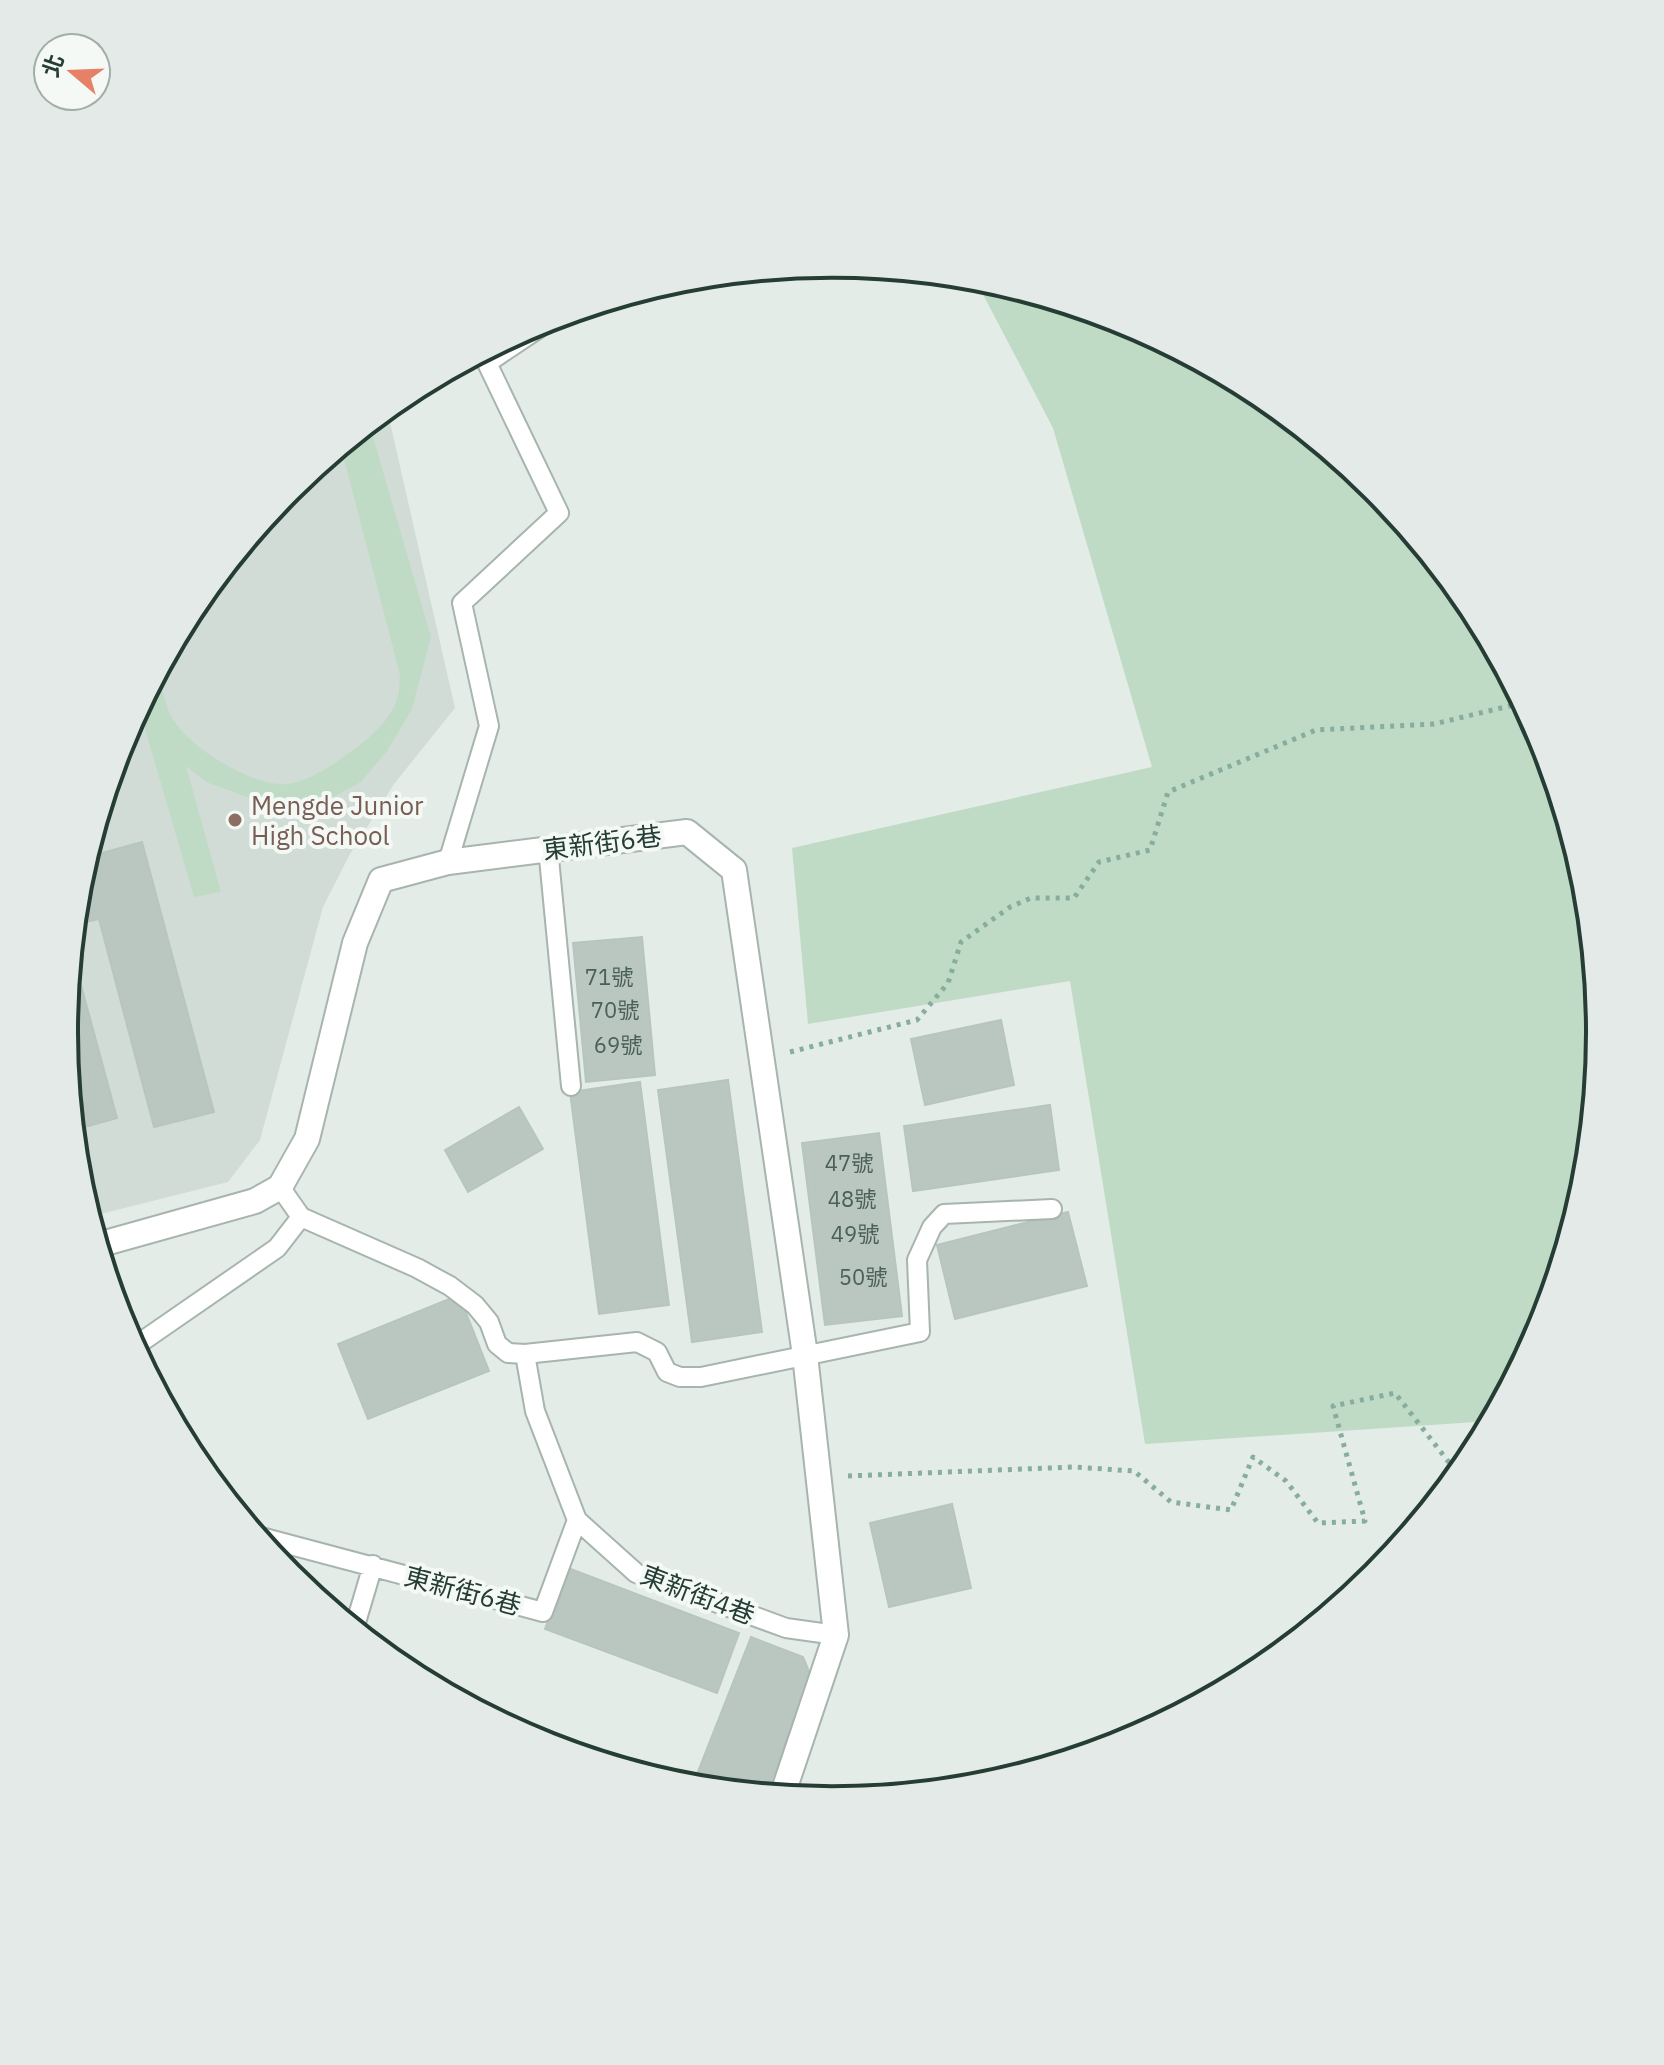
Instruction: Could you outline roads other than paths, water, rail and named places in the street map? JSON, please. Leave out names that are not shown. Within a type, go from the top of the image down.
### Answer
[{"type":"street","name":"東新街6巷","points":[[280,1187],[307,1139],[355,943],[381,880],[448,862],[687,832],[734,870],[805,1355]]},
{"type":"street","points":[[108,1242],[255,1201],[280,1187]]},
{"type":"street","points":[[786,1785],[836,1635],[805,1355]]},
{"type":"lane","points":[[448,862],[489,726],[462,603],[559,513],[487,363],[491,361]]},
{"type":"lane","points":[[548,848],[571,1086]]},
{"type":"lane","points":[[280,1187],[301,1217],[417,1268],[450,1286],[475,1305],[489,1322],[497,1344],[508,1353],[525,1354],[637,1342],[657,1352],[667,1372],[680,1377],[701,1377],[920,1332],[917,1260],[932,1227],[944,1214],[1052,1209]]},
{"type":"lane","points":[[144,1340],[277,1248],[301,1217]]},
{"type":"lane","points":[[525,1354],[535,1411],[577,1520]]},
{"type":"lane","name":"東新街6巷","points":[[275,1540],[543,1612],[577,1520]]},
{"type":"lane","name":"東新街4巷","points":[[577,1520],[636,1573],[786,1628],[836,1635]]},
{"type":"lane","points":[[357,1618],[373,1565]]},
{"type":"place","name":"Mengde Junior High School","points":[[235,820]]}]
